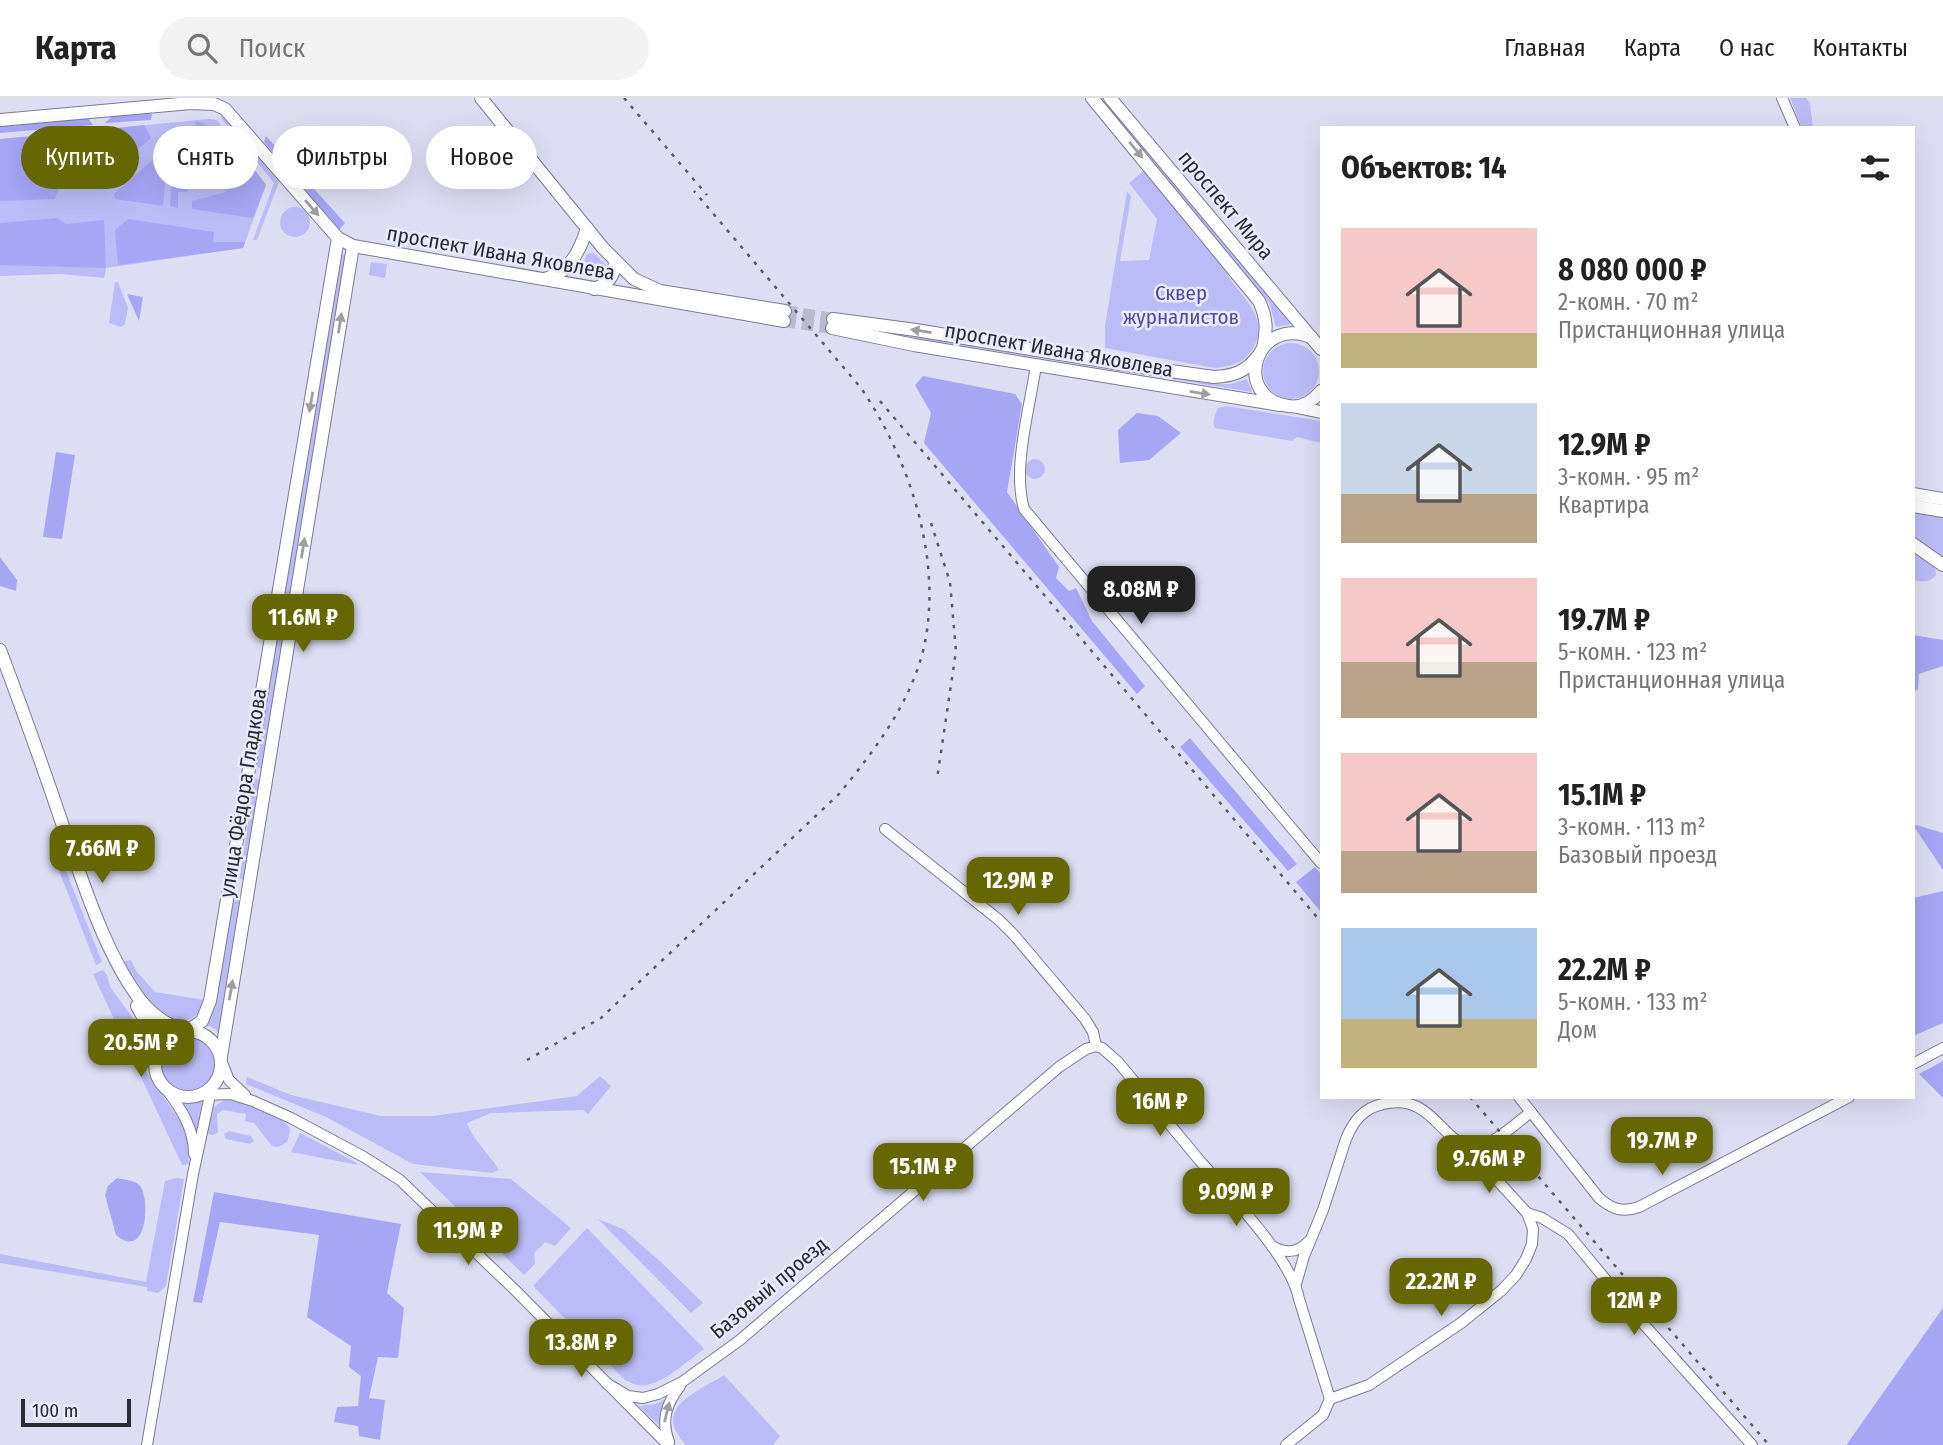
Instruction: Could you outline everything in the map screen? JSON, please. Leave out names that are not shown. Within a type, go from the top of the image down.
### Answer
[{"type":"main road","points":[[0,113],[172,98]]},
{"type":"main road","name":"проспект Ивана Яковлева","points":[[338,238],[353,246],[547,278],[594,289],[784,316],[660,291],[634,279],[615,262],[481,98]]},
{"type":"main road","name":"проспект Мира","points":[[1092,98],[1259,301],[1267,327],[1255,373],[1256,381],[1265,396],[1287,406]]},
{"type":"main road","name":"проспект Мира","points":[[1110,98],[1320,348]]},
{"type":"main road","points":[[0,120],[200,103],[224,104],[338,238]]},
{"type":"main road","points":[[547,278],[559,274],[570,263],[587,228]]},
{"type":"main road","name":"улица Фёдора Гладкова","points":[[186,1031],[202,1021],[210,1001],[338,238]]},
{"type":"main road","name":"улица Фёдора Гладкова","points":[[221,1059],[353,246]]},
{"type":"main road","points":[[594,289],[609,281],[615,262]]},
{"type":"main road","name":"проспект Ивана Яковлева","points":[[1312,338],[1292,332],[1283,333],[1275,337],[1245,370],[1214,377],[833,324],[1036,365],[1320,412]]},
{"type":"main road","points":[[1287,406],[1309,402],[1320,392]]},
{"type":"main road","points":[[303,449],[319,452]]},
{"type":"main road","points":[[1915,494],[1943,499]]},
{"type":"main road","points":[[1915,506],[1943,512]]},
{"type":"main road","points":[[1915,545],[1943,565]]},
{"type":"main road","points":[[0,650],[29,739],[87,911],[112,965],[153,1035],[157,1075],[167,1090],[180,1096],[207,1092],[219,1074],[221,1059],[216,1045],[207,1037],[167,1024],[150,1012],[127,978],[99,921],[29,739],[0,669]]},
{"type":"main road","points":[[248,773],[266,775]]},
{"type":"main road","points":[[229,890],[247,893]]},
{"type":"main road","points":[[156,1054],[164,1040],[177,1032],[186,1031]]},
{"type":"street","points":[[1782,98],[1794,126]]},
{"type":"street","points":[[1036,365],[1020,469],[1019,484],[1024,509],[1320,862]]},
{"type":"street","points":[[885,829],[1014,935],[1085,1019],[1093,1032],[1096,1046],[1118,1062],[1270,1244],[1296,1284],[1330,1399],[1323,1415],[1286,1445]]},
{"type":"street","name":"Базовый проезд","points":[[606,1383],[628,1396],[643,1398],[682,1382],[740,1340],[1059,1067],[1086,1049],[1096,1046]]},
{"type":"street","points":[[1915,1063],[1943,1048]]},
{"type":"street","points":[[221,1059],[229,1080],[253,1101]]},
{"type":"street","points":[[167,1090],[187,1121],[192,1137],[193,1174]]},
{"type":"street","points":[[147,1445],[207,1092],[231,1094],[291,1118],[364,1157],[400,1180],[456,1232],[669,1445]]},
{"type":"street","points":[[1521,1099],[1598,1198],[1621,1211],[1639,1207],[1845,1099]]},
{"type":"street","points":[[1296,1284],[1350,1129],[1364,1112],[1386,1103],[1408,1104],[1431,1115],[1464,1144],[1478,1150],[1527,1213],[1533,1229],[1532,1244],[1516,1275],[1503,1290],[1461,1323],[1369,1385],[1330,1399]]},
{"type":"street","points":[[1478,1150],[1531,1112]]},
{"type":"street","points":[[1527,1213],[1542,1218],[1568,1234],[1630,1309],[1752,1445]]},
{"type":"street","points":[[1270,1244],[1282,1251],[1293,1252],[1311,1237]]},
{"type":"street","points":[[669,1445],[665,1416],[671,1399],[682,1382]]},
{"type":"green space","points":[[1098,98],[1104,98],[1292,324],[1276,327],[1269,302]]},
{"type":"green space","points":[[1790,98],[1806,98],[1810,103],[1813,126],[1801,126]]},
{"type":"green space","points":[[223,115],[232,126],[228,126],[221,118]]},
{"type":"green space","points":[[217,120],[222,126],[153,126],[153,189],[258,189],[258,174],[266,185],[243,248],[106,268],[104,278],[61,274],[0,276],[0,139],[21,137],[21,189],[139,189],[139,126],[136,126]]},
{"type":"green space","points":[[258,157],[272,174],[272,181],[258,163]]},
{"type":"green space","name":"Сквер журналистов","points":[[1145,170],[1186,219],[1197,237],[1218,257],[1253,309],[1259,328],[1257,339],[1249,354],[1236,363],[1215,368],[1105,348],[1105,326],[1127,191],[1131,197],[1120,261],[1149,260],[1157,219],[1129,183]]},
{"type":"green space","points":[[272,188],[276,189],[257,240],[253,240]]},
{"type":"green space","points":[[295,207],[301,208],[309,216],[309,228],[301,236],[295,237],[289,236],[281,228],[280,222],[281,216],[289,208]]},
{"type":"green space","points":[[592,253],[608,267],[608,272],[602,278],[592,277],[582,271],[587,254]]},
{"type":"green space","points":[[340,254],[347,256],[262,769],[255,766]]},
{"type":"green space","points":[[371,262],[387,264],[385,278],[369,275]]},
{"type":"green space","points":[[115,282],[118,282],[128,308],[125,324],[121,327],[109,323]]},
{"type":"green space","points":[[833,322],[1216,384],[1231,384],[1247,379],[1252,392],[833,325]]},
{"type":"green space","points":[[1291,343],[1302,345],[1311,351],[1317,360],[1317,382],[1311,391],[1302,397],[1291,399],[1280,397],[1271,391],[1265,382],[1263,371],[1265,360],[1271,351],[1280,345]]},
{"type":"green space","points":[[1226,406],[1320,421],[1320,443],[1297,437],[1292,441],[1215,428],[1218,408]]},
{"type":"green space","points":[[1031,459],[1039,459],[1045,469],[1039,479],[1031,479],[1025,473],[1025,465]]},
{"type":"green space","points":[[1915,511],[1943,517],[1943,559],[1915,539]]},
{"type":"green space","points":[[1915,551],[1935,564],[1936,575],[1923,581],[1915,580]]},
{"type":"green space","points":[[252,779],[261,781],[245,880],[236,878],[240,876],[249,817],[245,814]]},
{"type":"green space","points":[[59,853],[102,962],[96,965],[54,858]]},
{"type":"green space","points":[[236,899],[242,901],[222,1037],[215,1029],[203,1023],[210,1016],[216,1001],[231,904]]},
{"type":"green space","points":[[131,960],[137,972],[155,992],[205,1000],[197,1014],[188,1020],[176,1020],[150,1006],[122,962]]},
{"type":"green space","points":[[103,970],[110,987],[149,1040],[147,1073],[181,1122],[188,1141],[189,1164],[182,1165],[93,974]]},
{"type":"green space","points":[[188,1037],[207,1045],[215,1064],[207,1083],[188,1091],[169,1083],[161,1064],[169,1045]]},
{"type":"green space","points":[[600,1076],[611,1086],[588,1114],[583,1110],[491,1113],[467,1123],[499,1170],[492,1173],[413,1164],[326,1117],[246,1084],[247,1077],[291,1095],[381,1116],[433,1116],[577,1096]]},
{"type":"green space","points":[[225,1099],[280,1119],[290,1130],[287,1142],[278,1147],[272,1146],[254,1123],[245,1121],[246,1114],[223,1110],[217,1114],[218,1132],[208,1134],[206,1126],[210,1110]]},
{"type":"green space","points":[[202,1101],[197,1134],[196,1134],[181,1102]]},
{"type":"green space","points":[[229,1131],[251,1136],[254,1141],[250,1144],[226,1139],[224,1134]]},
{"type":"green space","points":[[300,1133],[355,1162],[358,1165],[291,1152]]},
{"type":"green space","points":[[420,1172],[511,1179],[571,1228],[555,1246],[545,1242],[534,1253],[535,1264],[524,1275]]},
{"type":"green space","points":[[184,1179],[166,1286],[158,1293],[147,1291],[147,1287],[0,1263],[0,1254],[146,1282],[165,1181]]},
{"type":"green space","points":[[598,1219],[623,1229],[703,1303],[691,1313]]},
{"type":"green space","points":[[587,1228],[704,1349],[677,1370],[654,1383],[644,1385],[625,1380],[533,1286]]},
{"type":"green space","points":[[724,1375],[780,1436],[773,1445],[686,1445],[676,1432],[673,1421],[675,1411],[681,1403]]},
{"type":"green space","points":[[666,1399],[662,1428],[639,1406]]},
{"type":"shaded area","points":[[142,110],[152,114],[151,120],[105,123],[115,113]]},
{"type":"shaded area","points":[[87,117],[93,125],[21,126],[21,131],[0,133],[0,125]]},
{"type":"shaded area","points":[[196,121],[210,126],[196,126]]},
{"type":"shaded area","points":[[144,125],[151,138],[139,148],[139,126],[136,126]]},
{"type":"shaded area","points":[[266,136],[272,143],[272,151],[264,142]]},
{"type":"shaded area","points":[[21,137],[21,189],[58,189],[55,199],[0,201],[0,139]]},
{"type":"shaded area","points":[[153,159],[153,189],[164,189],[163,206],[115,199],[114,194],[120,189],[139,189],[139,172]]},
{"type":"shaded area","points":[[258,174],[266,185],[253,218],[192,209],[192,201],[226,192],[224,189],[258,189]]},
{"type":"shaded area","points":[[171,189],[188,189],[187,192],[178,192],[178,208],[170,206]]},
{"type":"shaded area","points":[[304,189],[314,189],[345,223],[339,230]]},
{"type":"shaded area","points":[[57,218],[66,224],[104,220],[106,268],[0,265],[0,223]]},
{"type":"shaded area","points":[[128,219],[214,232],[213,242],[245,242],[243,248],[118,265],[115,230]]},
{"type":"shaded area","points":[[127,294],[143,297],[139,321]]},
{"type":"shaded area","points":[[923,376],[1015,394],[1022,404],[1007,492],[1059,567],[1056,578],[1069,591],[1076,588],[1092,621],[1145,686],[1137,694],[924,443],[931,413],[915,385]]},
{"type":"shaded area","points":[[1137,413],[1158,416],[1181,433],[1149,460],[1120,463],[1118,430]]},
{"type":"shaded area","points":[[56,452],[75,455],[62,539],[43,537]]},
{"type":"shaded area","points":[[0,557],[17,580],[16,591],[0,586]]},
{"type":"shaded area","points":[[1915,635],[1943,640],[1943,666],[1919,674],[1918,689],[1915,691]]},
{"type":"shaded area","points":[[1190,738],[1297,864],[1288,871],[1180,747]]},
{"type":"shaded area","points":[[1915,825],[1943,833],[1943,870],[1915,828]]},
{"type":"shaded area","points":[[1315,867],[1320,873],[1320,911],[1296,882]]},
{"type":"shaded area","points":[[1943,891],[1943,1023],[1915,1035],[1915,898]]},
{"type":"shaded area","points":[[1943,1061],[1943,1098],[1919,1074]]},
{"type":"shaded area","points":[[117,1178],[138,1184],[145,1199],[144,1223],[135,1240],[127,1241],[116,1235],[105,1195],[108,1186]]},
{"type":"shaded area","points":[[214,1192],[401,1224],[387,1293],[404,1308],[398,1358],[378,1357],[369,1398],[385,1400],[380,1440],[359,1436],[358,1426],[334,1422],[337,1407],[358,1406],[361,1376],[349,1367],[351,1346],[307,1317],[319,1235],[220,1222],[202,1303],[193,1302]]},
{"type":"shaded area","points":[[1943,1308],[1943,1445],[1847,1445],[1847,1444]]},
{"type":"tunnel","points":[[785,311],[833,319]]},
{"type":"tunnel","points":[[784,321],[832,328]]},
{"type":"railway","points":[[624,98],[707,195]]},
{"type":"railway","points":[[527,1060],[601,1018],[839,794],[878,743],[901,707],[924,647],[929,614],[925,546],[907,479],[879,416],[861,388],[694,191]]},
{"type":"railway","points":[[880,401],[1320,921]]},
{"type":"railway","points":[[931,523],[950,582],[956,651],[937,779]]},
{"type":"railway","points":[[1472,1099],[1769,1445]]}]
